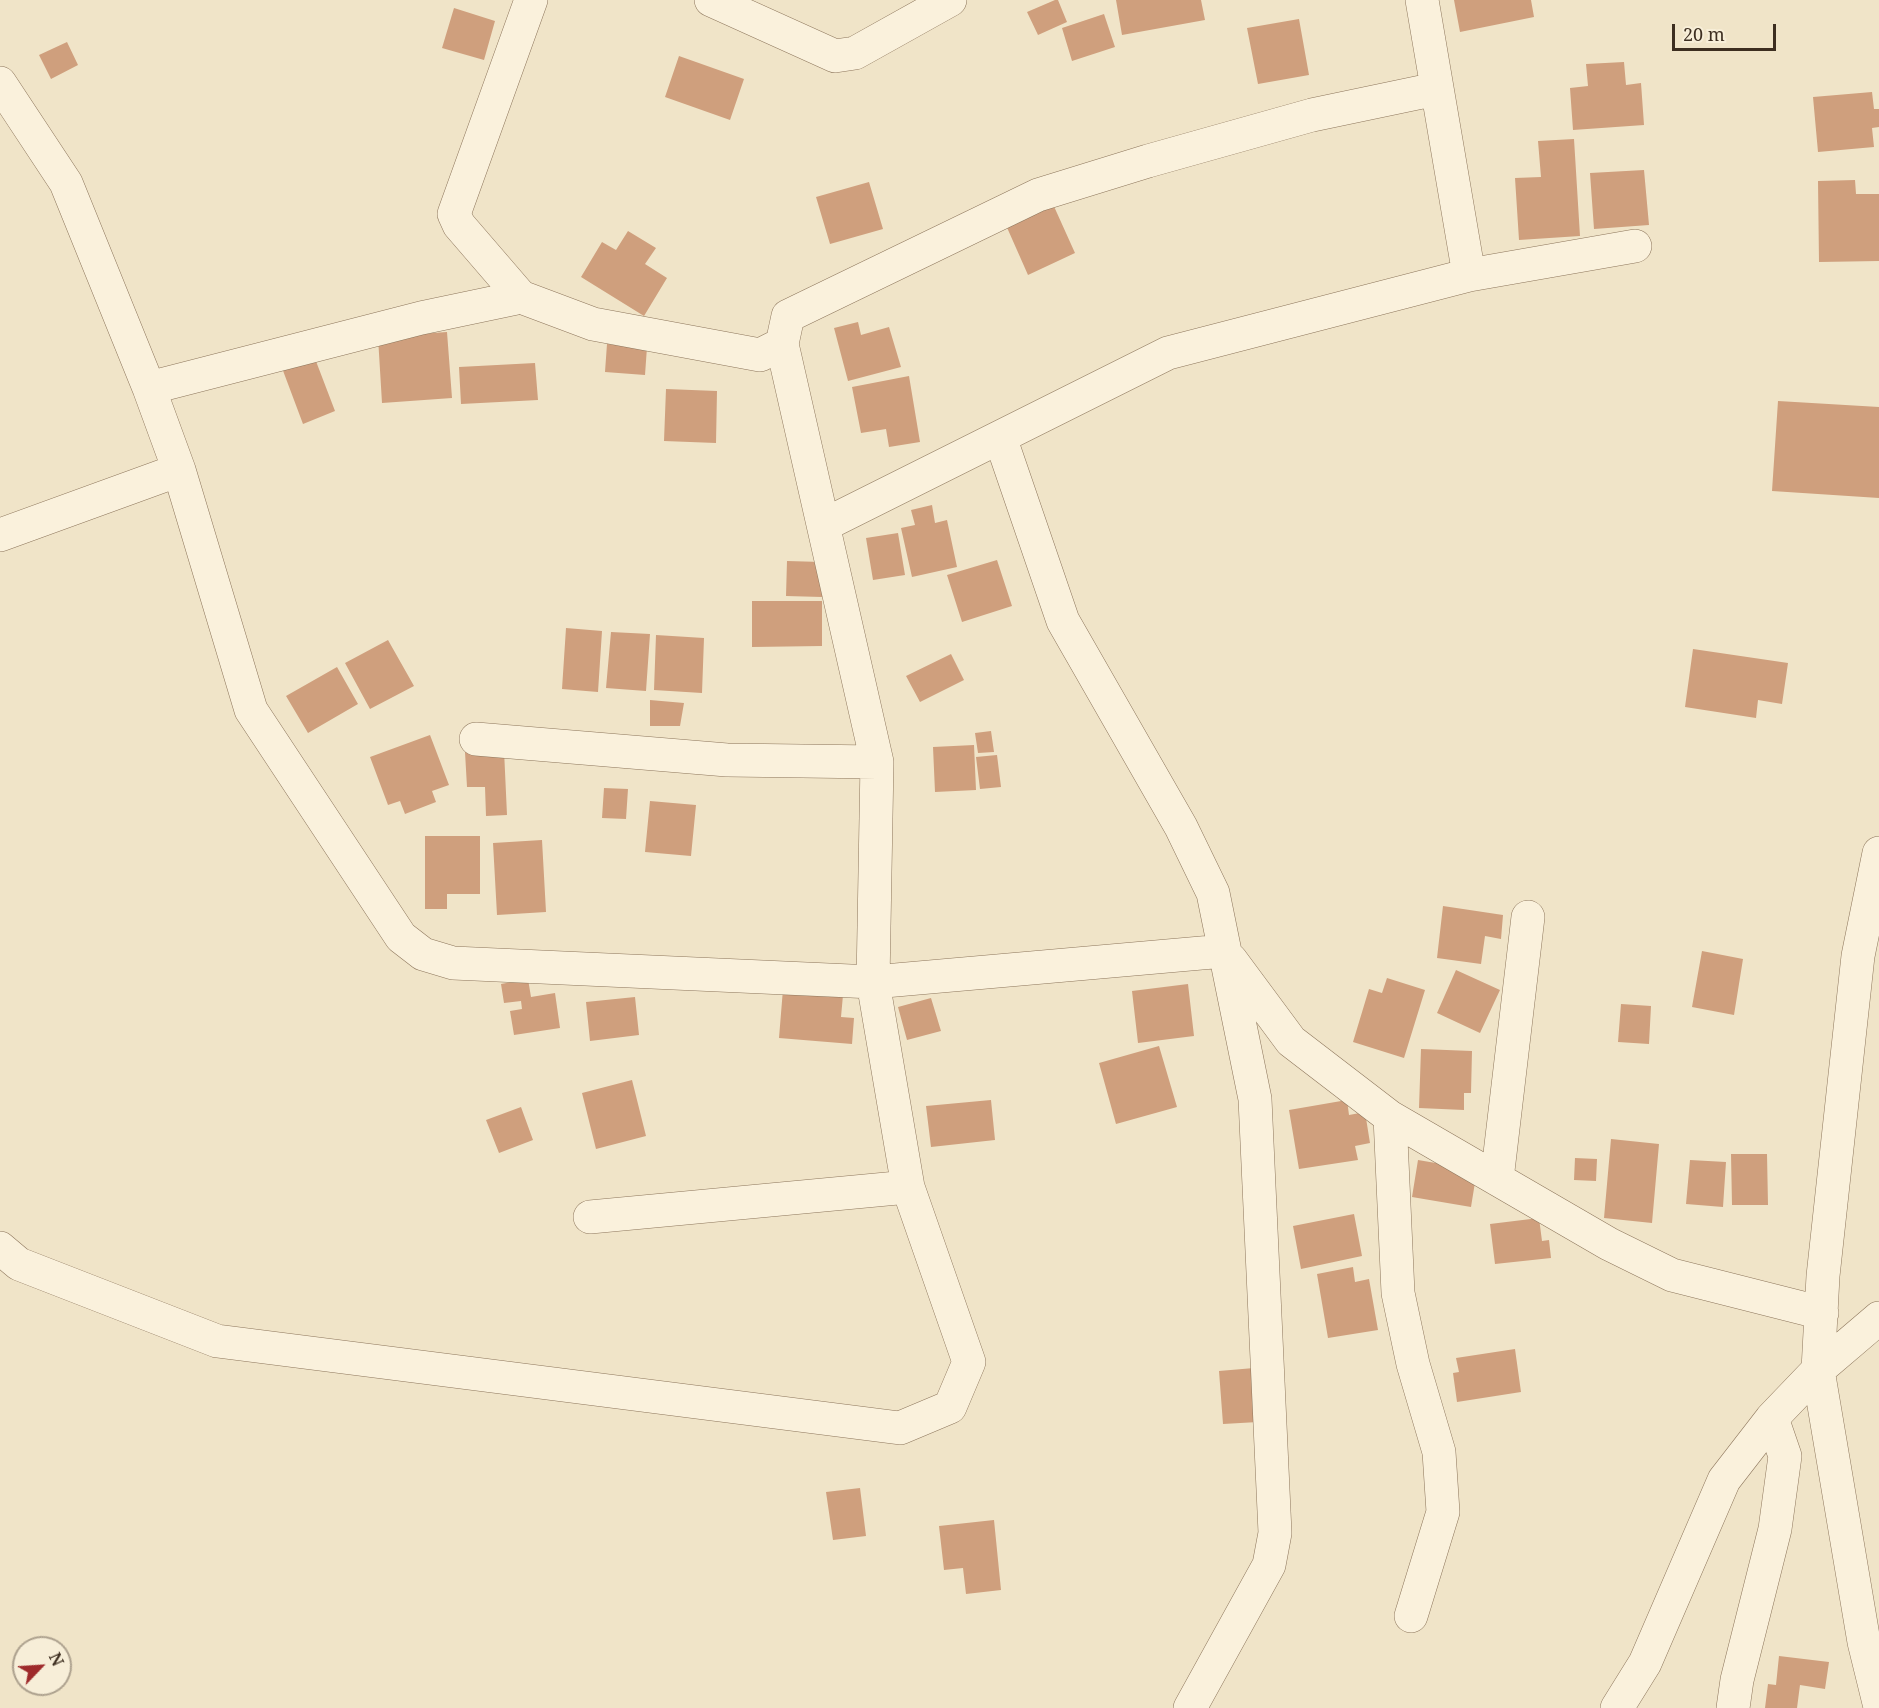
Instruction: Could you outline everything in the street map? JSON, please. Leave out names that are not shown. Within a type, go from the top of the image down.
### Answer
[{"type":"street","points":[[531,0],[454,214],[459,225],[521,297],[592,324],[760,356],[782,344]]},
{"type":"street","points":[[711,0],[835,56],[855,53],[950,0]]},
{"type":"street","points":[[1422,0],[1469,274]]},
{"type":"street","points":[[0,83],[66,183],[149,388],[178,470],[251,710],[401,937],[423,954],[453,963],[873,982],[1224,951]]},
{"type":"street","points":[[0,1248],[19,1264],[217,1341],[900,1428],[950,1407],[969,1362],[908,1187],[873,982],[877,762],[782,344],[788,316],[1038,195],[1148,161],[1312,115],[1436,89]]},
{"type":"street","points":[[824,525],[1168,353],[1469,274],[1635,246]]},
{"type":"street","points":[[149,388],[421,318],[521,297]]},
{"type":"street","points":[[1000,437],[1062,621],[1181,827],[1213,893],[1255,1100],[1275,1533],[1269,1565],[1190,1708]]},
{"type":"street","points":[[0,535],[178,470]]},
{"type":"street","points":[[476,739],[727,759],[877,762]]},
{"type":"street","points":[[1879,853],[1858,956],[1823,1276],[1818,1370],[1864,1642],[1879,1702]]},
{"type":"street","points":[[1497,1179],[1528,917]]},
{"type":"street","points":[[1224,951],[1291,1041],[1390,1117],[1609,1244],[1672,1275],[1822,1313]]},
{"type":"street","points":[[1390,1117],[1398,1293],[1413,1364],[1439,1452],[1443,1512],[1411,1616]]},
{"type":"street","points":[[590,1217],[908,1187]]},
{"type":"street","points":[[1617,1708],[1645,1663],[1724,1480],[1772,1418],[1818,1370],[1877,1322]]},
{"type":"street","points":[[1732,1708],[1775,1530],[1785,1456],[1772,1418]]},
{"type":"building","points":[[1058,0],[1067,22],[1038,35],[1027,12]]},
{"type":"building","points":[[1116,0],[1201,0],[1205,20],[1122,35]]},
{"type":"building","points":[[1454,0],[1531,0],[1534,17],[1460,32]]},
{"type":"building","points":[[454,8],[495,21],[484,60],[442,48]]},
{"type":"building","points":[[1104,14],[1115,47],[1072,61],[1062,28]]},
{"type":"building","points":[[1299,19],[1309,75],[1258,84],[1247,28]]},
{"type":"building","points":[[67,42],[78,65],[51,79],[39,55]]},
{"type":"building","points":[[679,56],[744,79],[730,120],[665,97]]},
{"type":"building","points":[[1624,62],[1626,85],[1641,83],[1644,125],[1573,130],[1570,88],[1588,86],[1586,64]]},
{"type":"building","points":[[1872,92],[1874,109],[1879,109],[1879,127],[1872,128],[1874,147],[1818,152],[1813,97]]},
{"type":"building","points":[[1574,139],[1580,236],[1519,240],[1515,178],[1541,177],[1538,141]]},
{"type":"building","points":[[1644,170],[1649,225],[1594,229],[1590,173]]},
{"type":"building","points":[[1855,180],[1856,194],[1879,194],[1879,261],[1819,262],[1818,181]]},
{"type":"building","points":[[869,182],[883,229],[830,244],[816,197]]},
{"type":"building","points":[[1052,202],[1075,253],[1028,275],[1005,223]]},
{"type":"building","points":[[628,231],[656,248],[645,264],[667,278],[644,316],[581,277],[602,242],[616,250]]},
{"type":"building","points":[[858,322],[861,335],[889,327],[901,367],[848,381],[834,328]]},
{"type":"building","points":[[447,332],[452,398],[382,403],[378,337]]},
{"type":"building","points":[[607,344],[647,347],[645,375],[605,372]]},
{"type":"building","points":[[314,356],[335,411],[303,424],[282,368]]},
{"type":"building","points":[[535,363],[538,400],[461,404],[459,367]]},
{"type":"building","points":[[909,376],[920,442],[889,447],[886,429],[861,433],[852,387]]},
{"type":"building","points":[[666,389],[717,391],[716,443],[664,441]]},
{"type":"building","points":[[1778,401],[1879,407],[1879,498],[1772,491]]},
{"type":"building","points":[[932,505],[935,523],[947,520],[957,567],[912,577],[901,528],[915,525],[911,510]]},
{"type":"building","points":[[898,533],[905,575],[873,580],[866,538]]},
{"type":"building","points":[[997,560],[1012,606],[962,622],[947,575]]},
{"type":"building","points":[[787,561],[822,562],[822,597],[786,596]]},
{"type":"building","points":[[752,601],[822,601],[822,646],[752,647]]},
{"type":"building","points":[[566,628],[602,631],[598,692],[562,689]]},
{"type":"building","points":[[611,632],[650,634],[646,691],[606,688]]},
{"type":"building","points":[[656,635],[704,638],[702,693],[654,690]]},
{"type":"building","points":[[388,640],[414,686],[370,709],[345,663]]},
{"type":"building","points":[[1693,649],[1788,663],[1782,704],[1758,700],[1756,718],[1685,707]]},
{"type":"building","points":[[951,654],[964,680],[920,702],[906,676]]},
{"type":"building","points":[[337,667],[358,704],[308,733],[286,696]]},
{"type":"building","points":[[650,700],[684,703],[680,726],[650,726]]},
{"type":"building","points":[[991,731],[994,752],[978,753],[975,733]]},
{"type":"building","points":[[430,735],[449,785],[432,791],[436,802],[405,814],[400,801],[388,805],[370,757]]},
{"type":"building","points":[[974,745],[976,790],[935,792],[933,747]]},
{"type":"building","points":[[504,750],[507,815],[486,816],[485,787],[467,787],[465,752]]},
{"type":"building","points":[[997,755],[1001,787],[980,789],[976,757]]},
{"type":"building","points":[[604,788],[628,789],[626,819],[602,818]]},
{"type":"building","points":[[650,801],[696,805],[691,856],[645,852]]},
{"type":"building","points":[[425,836],[480,836],[480,894],[447,894],[447,909],[425,909]]},
{"type":"building","points":[[542,840],[546,912],[497,915],[493,843]]},
{"type":"building","points":[[1443,906],[1503,915],[1501,939],[1485,936],[1481,964],[1437,958]]},
{"type":"building","points":[[1702,951],[1743,959],[1734,1015],[1692,1007]]},
{"type":"building","points":[[1456,970],[1500,990],[1480,1033],[1437,1013]]},
{"type":"building","points":[[1387,978],[1425,990],[1404,1058],[1353,1042],[1369,989],[1382,993]]},
{"type":"building","points":[[528,979],[531,997],[555,993],[560,1028],[514,1035],[510,1011],[522,1009],[521,1001],[504,1003],[501,984]]},
{"type":"building","points":[[1188,984],[1194,1036],[1138,1043],[1132,991]]},
{"type":"building","points":[[783,989],[843,995],[841,1017],[854,1018],[852,1044],[779,1038]]},
{"type":"building","points":[[635,997],[639,1035],[590,1041],[586,1002]]},
{"type":"building","points":[[931,998],[941,1031],[907,1040],[898,1007]]},
{"type":"building","points":[[1621,1004],[1651,1006],[1649,1044],[1618,1042]]},
{"type":"building","points":[[1159,1046],[1177,1107],[1116,1124],[1099,1063]]},
{"type":"building","points":[[1421,1049],[1472,1051],[1471,1093],[1464,1093],[1464,1110],[1419,1108]]},
{"type":"building","points":[[632,1080],[646,1136],[596,1149],[582,1093]]},
{"type":"building","points":[[991,1100],[995,1140],[931,1147],[926,1106]]},
{"type":"building","points":[[1347,1100],[1349,1115],[1365,1112],[1370,1143],[1355,1146],[1358,1160],[1299,1169],[1289,1110]]},
{"type":"building","points":[[521,1107],[533,1140],[499,1153],[486,1120]]},
{"type":"building","points":[[1611,1139],[1659,1144],[1652,1223],[1604,1218]]},
{"type":"building","points":[[1731,1154],[1767,1154],[1768,1205],[1732,1205]]},
{"type":"building","points":[[1575,1158],[1597,1159],[1596,1181],[1574,1180]]},
{"type":"building","points":[[1418,1160],[1477,1170],[1471,1207],[1412,1197]]},
{"type":"building","points":[[1690,1160],[1726,1162],[1723,1207],[1686,1204]]},
{"type":"building","points":[[1354,1214],[1362,1256],[1301,1269],[1293,1226]]},
{"type":"building","points":[[1539,1218],[1542,1241],[1549,1240],[1551,1258],[1495,1264],[1490,1224]]},
{"type":"building","points":[[1353,1267],[1355,1282],[1369,1279],[1378,1330],[1328,1338],[1317,1274]]},
{"type":"building","points":[[1515,1349],[1521,1392],[1457,1402],[1453,1373],[1459,1372],[1456,1358]]},
{"type":"building","points":[[1254,1368],[1258,1422],[1223,1424],[1219,1371]]},
{"type":"building","points":[[860,1488],[866,1536],[833,1540],[826,1492]]},
{"type":"building","points":[[994,1520],[1001,1590],[966,1594],[963,1568],[944,1570],[939,1526]]},
{"type":"building","points":[[1779,1656],[1829,1662],[1825,1689],[1800,1685],[1797,1708],[1765,1708],[1768,1684],[1776,1685]]}]
